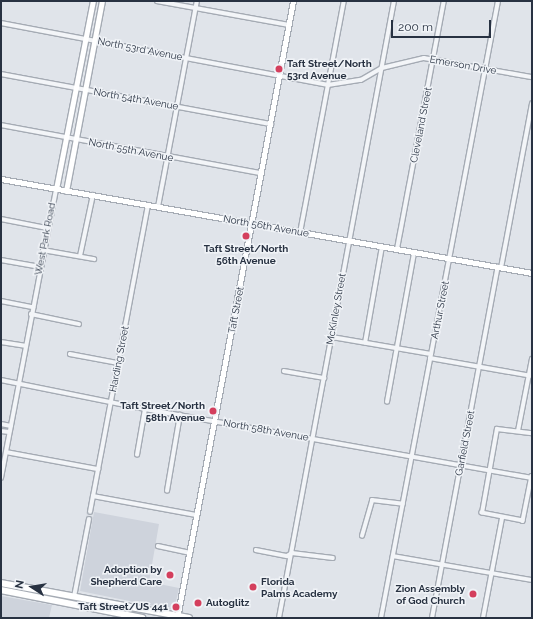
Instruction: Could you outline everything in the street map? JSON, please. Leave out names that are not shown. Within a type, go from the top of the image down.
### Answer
[{"type":"main road","points":[[1,583],[189,618]]},
{"type":"main road","points":[[1,586],[8,584]]},
{"type":"main road","points":[[1,590],[142,618]]},
{"type":"main road","points":[[65,603],[74,597]]},
{"type":"main road","points":[[83,606],[91,600]]},
{"type":"street","name":"West Park Road","points":[[1,478],[47,228],[67,137],[93,1]]},
{"type":"street","points":[[66,191],[102,1]]},
{"type":"street","points":[[157,1],[289,25]]},
{"type":"street","points":[[158,207],[198,1]]},
{"type":"street","name":"Taft Street","points":[[178,617],[294,1]]},
{"type":"street","points":[[300,233],[344,1]]},
{"type":"street","name":"McKinley Street","points":[[279,618],[332,337],[348,241],[394,1]]},
{"type":"street","name":"Cleveland Street","points":[[397,249],[444,1]]},
{"type":"street","name":"Arthur Street","points":[[381,618],[498,1]]},
{"type":"street","name":"North 53rd Avenue","points":[[1,23],[280,75]]},
{"type":"street","name":"Emerson Drive","points":[[280,75],[328,85],[361,80],[382,68],[414,59],[434,58],[532,77]]},
{"type":"street","name":"North 54th Avenue","points":[[1,74],[271,124]]},
{"type":"street","name":"Garfield Street","points":[[432,618],[532,104]]},
{"type":"street","name":"North 55th Avenue","points":[[1,125],[261,174]]},
{"type":"street","name":"North 56th Avenue","points":[[1,179],[532,273]]},
{"type":"street","points":[[80,256],[92,196]]},
{"type":"street","name":"Harding Street","points":[[90,512],[148,205]]},
{"type":"street","points":[[1,219],[47,228]]},
{"type":"street","points":[[365,342],[382,247]]},
{"type":"street","points":[[43,250],[94,259]]},
{"type":"street","points":[[387,402],[414,253]]},
{"type":"street","points":[[1,260],[40,267]]},
{"type":"street","points":[[1,301],[33,307]]},
{"type":"street","points":[[31,314],[79,324]]},
{"type":"street","points":[[332,337],[397,348],[480,367],[530,376]]},
{"type":"street","points":[[1,342],[25,346]]},
{"type":"street","points":[[70,354],[118,363]]},
{"type":"street","points":[[518,430],[530,376],[532,359]]},
{"type":"street","points":[[284,371],[324,378]]},
{"type":"street","name":"North 58th Avenue","points":[[1,380],[145,409],[461,466],[532,477]]},
{"type":"street","points":[[137,456],[145,409]]},
{"type":"street","points":[[167,492],[180,415]]},
{"type":"street","points":[[1,424],[10,426]]},
{"type":"street","points":[[532,433],[518,430],[497,429],[488,470],[482,513],[523,521],[532,477]]},
{"type":"street","points":[[1,431],[9,432]]},
{"type":"street","points":[[6,452],[98,469]]},
{"type":"street","points":[[93,496],[197,515]]},
{"type":"street","points":[[362,536],[372,500],[403,504]]},
{"type":"street","points":[[483,618],[502,518]]},
{"type":"street","points":[[74,597],[89,519]]},
{"type":"street","points":[[158,546],[190,553]]},
{"type":"street","points":[[256,550],[287,556],[292,553],[332,558]]},
{"type":"street","points":[[393,556],[532,580]]},
{"type":"shaded area","points":[[94,512],[159,524],[149,582],[179,588],[174,610],[80,591]]},
{"type":"shaded area","points":[[1,596],[52,605],[49,618],[1,618]]},
{"type":"place","name":"Taft Street/North 53rd Avenue","points":[[279,69]]},
{"type":"place","name":"Taft Street/North 56th Avenue","points":[[246,236]]},
{"type":"place","name":"Taft Street/North 58th Avenue","points":[[213,411]]},
{"type":"place","name":"Adoption by Shepherd Care","points":[[170,575]]},
{"type":"place","name":"Florida Palms Academy","points":[[253,587]]},
{"type":"place","name":"Zion Assembly of God Church","points":[[473,594]]},
{"type":"place","name":"Autoglitz","points":[[198,603]]},
{"type":"place","name":"Taft Street/US 441","points":[[176,607]]}]
